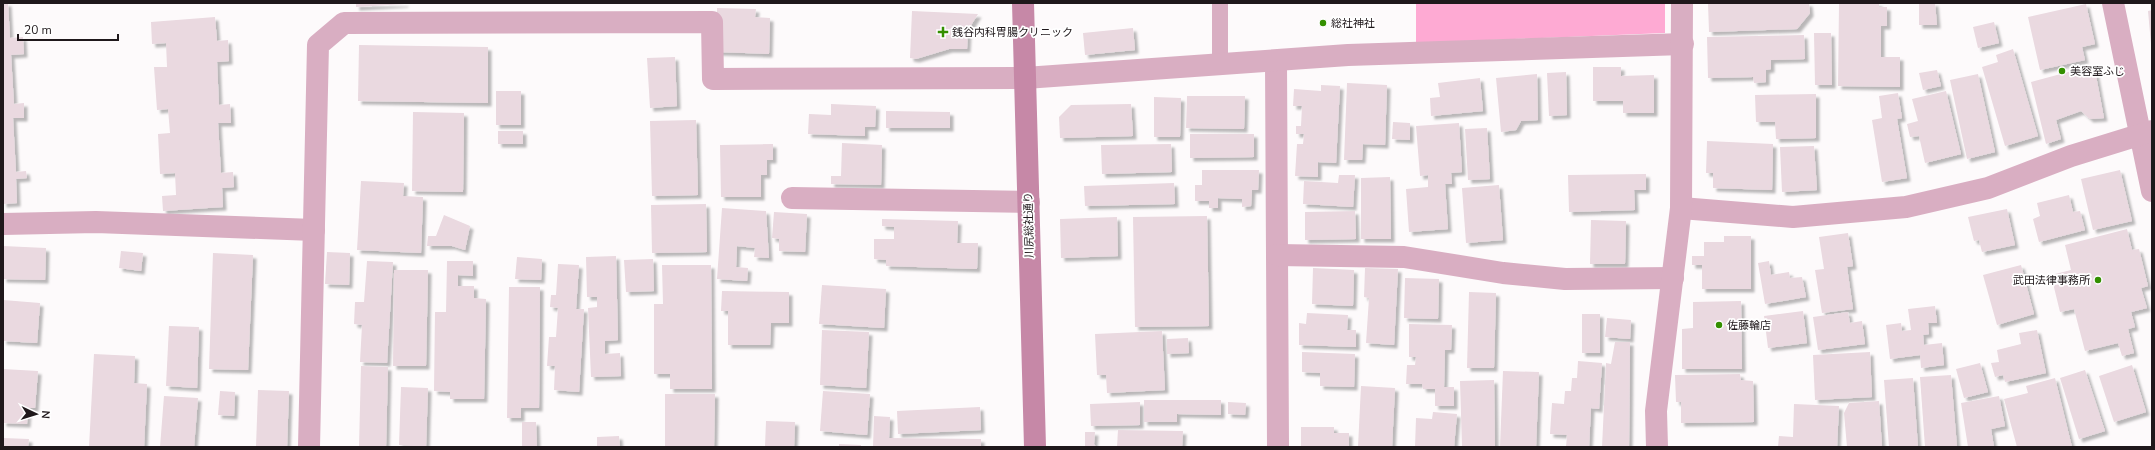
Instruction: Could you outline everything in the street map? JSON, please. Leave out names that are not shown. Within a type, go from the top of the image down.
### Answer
[{"type":"street","name":"川尻総社通り","points":[[1023,3],[1034,447]]},
{"type":"street","points":[[1657,447],[1656,411],[1682,208],[1682,3]]},
{"type":"street","points":[[2113,3],[2146,133],[2152,191]]},
{"type":"street","points":[[309,447],[318,45],[344,23],[712,22],[713,80],[1025,78],[1220,66],[1348,55],[1683,44]]},
{"type":"street","points":[[1276,62],[1278,447]]},
{"type":"street","points":[[1682,208],[1792,217],[1906,207],[1988,188],[2071,156],[2146,133]]},
{"type":"street","points":[[792,198],[1028,202]]},
{"type":"street","points":[[3,224],[96,222],[314,230]]},
{"type":"street","points":[[1277,255],[1404,257],[1503,273],[1565,279],[1673,278]]},
{"type":"lane","points":[[1220,3],[1220,66]]},
{"type":"shaded area","points":[[1416,3],[1665,3],[1665,33],[1416,43]]},
{"type":"building","points":[[3,3],[8,3],[10,38],[23,37],[24,54],[11,55],[14,104],[24,103],[24,118],[13,118],[16,172],[26,171],[27,178],[16,179],[17,203],[3,204]]},
{"type":"building","points":[[356,3],[405,3],[405,4],[356,7]]},
{"type":"building","points":[[1708,3],[1809,3],[1810,13],[1797,29],[1709,32]]},
{"type":"building","points":[[1839,3],[1879,3],[1879,7],[1887,7],[1887,26],[1881,26],[1881,57],[1900,57],[1900,87],[1838,86]]},
{"type":"building","points":[[1919,3],[1935,3],[1937,25],[1919,25]]},
{"type":"building","points":[[2086,4],[2095,44],[2082,47],[2085,60],[2040,70],[2028,17]]},
{"type":"building","points":[[717,8],[756,9],[755,17],[770,18],[769,54],[717,52]]},
{"type":"building","points":[[2152,10],[2152,44],[2151,44],[2148,11]]},
{"type":"building","points":[[912,11],[978,14],[968,30],[967,49],[949,49],[916,59],[910,58]]},
{"type":"building","points":[[215,17],[217,41],[228,40],[229,61],[217,62],[219,105],[230,104],[231,123],[218,123],[221,173],[233,172],[234,187],[222,188],[223,207],[163,211],[162,196],[176,195],[175,173],[160,174],[158,134],[170,133],[168,109],[157,110],[154,67],[167,67],[166,43],[152,44],[151,22]]},
{"type":"building","points":[[1994,22],[1999,43],[1978,48],[1973,27]]},
{"type":"building","points":[[1133,28],[1135,50],[1085,55],[1083,33]]},
{"type":"building","points":[[1814,33],[1831,33],[1832,85],[1815,85]]},
{"type":"building","points":[[1804,35],[1805,59],[1771,60],[1771,69],[1766,70],[1766,82],[1754,83],[1753,77],[1708,78],[1707,37]]},
{"type":"building","points":[[359,45],[488,47],[488,103],[358,101]]},
{"type":"building","points":[[2013,49],[2038,136],[2005,146],[1982,67],[1998,62],[1996,55]]},
{"type":"building","points":[[675,57],[677,106],[650,108],[647,58]]},
{"type":"building","points":[[2094,65],[2104,118],[2090,119],[2081,111],[2056,120],[2061,139],[2046,144],[2031,82]]},
{"type":"building","points":[[1593,67],[1621,67],[1621,76],[1654,75],[1654,113],[1623,113],[1623,101],[1593,101]]},
{"type":"building","points":[[1937,70],[1941,86],[1923,90],[1919,73]]},
{"type":"building","points":[[1566,72],[1567,115],[1549,116],[1547,73]]},
{"type":"building","points":[[1537,74],[1538,120],[1521,121],[1516,130],[1501,132],[1496,78]]},
{"type":"building","points":[[1978,74],[1995,152],[1967,159],[1950,80]]},
{"type":"building","points":[[1480,78],[1483,111],[1431,116],[1430,98],[1440,97],[1438,83]]},
{"type":"building","points":[[1347,83],[1387,85],[1385,145],[1363,144],[1362,160],[1344,160]]},
{"type":"building","points":[[1321,85],[1340,86],[1336,163],[1318,162],[1318,177],[1295,176],[1297,144],[1303,144],[1304,134],[1296,134],[1296,126],[1301,126],[1302,106],[1293,106],[1294,89],[1321,91]]},
{"type":"building","points":[[496,91],[521,91],[521,125],[496,125]]},
{"type":"building","points":[[1946,91],[1961,154],[1925,163],[1919,136],[1910,137],[1907,124],[1918,121],[1912,99]]},
{"type":"building","points":[[1898,93],[1902,118],[1897,119],[1907,178],[1882,182],[1872,120],[1882,118],[1879,96]]},
{"type":"building","points":[[1816,94],[1816,138],[1776,139],[1775,122],[1756,122],[1755,95]]},
{"type":"building","points":[[1187,96],[1245,96],[1244,129],[1186,128]]},
{"type":"building","points":[[1154,97],[1181,98],[1180,137],[1154,137]]},
{"type":"building","points":[[831,104],[876,106],[875,127],[865,127],[865,136],[808,134],[809,114],[831,115]]},
{"type":"building","points":[[1131,104],[1133,136],[1060,138],[1059,117],[1071,105]]},
{"type":"building","points":[[886,111],[950,112],[950,128],[886,128]]},
{"type":"building","points":[[413,112],[464,113],[463,192],[412,191]]},
{"type":"building","points":[[696,120],[698,195],[652,196],[650,121]]},
{"type":"building","points":[[1393,122],[1410,123],[1410,140],[1392,139]]},
{"type":"building","points":[[1459,123],[1462,172],[1451,173],[1452,184],[1445,184],[1448,229],[1409,232],[1406,189],[1428,187],[1428,175],[1420,176],[1416,126]]},
{"type":"building","points":[[1487,128],[1490,179],[1468,180],[1465,129]]},
{"type":"building","points":[[498,131],[523,131],[523,144],[498,144]]},
{"type":"building","points":[[1190,134],[1254,134],[1254,157],[1190,158]]},
{"type":"building","points":[[1707,141],[1773,144],[1772,190],[1713,188],[1713,173],[1706,173]]},
{"type":"building","points":[[842,143],[882,145],[881,185],[831,184],[831,176],[841,176]]},
{"type":"building","points":[[773,144],[773,160],[767,160],[767,175],[761,175],[761,197],[721,197],[720,145]]},
{"type":"building","points":[[1171,144],[1172,172],[1102,174],[1101,145]]},
{"type":"building","points":[[1814,146],[1817,190],[1782,192],[1780,147]]},
{"type":"building","points":[[1202,170],[1259,170],[1258,190],[1252,190],[1251,206],[1242,207],[1242,199],[1218,198],[1218,208],[1209,208],[1209,201],[1195,201],[1195,185],[1202,185]]},
{"type":"building","points":[[2120,170],[2132,221],[2093,230],[2081,179]]},
{"type":"building","points":[[1646,174],[1646,190],[1634,190],[1635,210],[1569,212],[1568,175]]},
{"type":"building","points":[[1339,175],[1355,175],[1353,207],[1303,204],[1304,181],[1338,183]]},
{"type":"building","points":[[1390,177],[1391,239],[1361,239],[1361,178]]},
{"type":"building","points":[[361,181],[404,183],[403,196],[423,197],[421,253],[357,250]]},
{"type":"building","points":[[1174,183],[1175,204],[1085,206],[1084,186]]},
{"type":"building","points":[[1499,185],[1503,240],[1466,243],[1462,188]]},
{"type":"building","points":[[2069,195],[2073,212],[2080,211],[2085,230],[2039,242],[2033,219],[2040,216],[2037,203]]},
{"type":"building","points":[[706,204],[707,252],[652,253],[651,205]]},
{"type":"building","points":[[722,208],[766,211],[769,258],[754,257],[755,248],[737,246],[736,267],[748,268],[747,281],[717,279]]},
{"type":"building","points":[[2007,209],[2015,245],[1982,252],[1979,240],[1974,241],[1968,217]]},
{"type":"building","points":[[1355,211],[1356,239],[1305,240],[1305,212]]},
{"type":"building","points":[[774,212],[807,214],[805,252],[779,251],[779,239],[772,238]]},
{"type":"building","points":[[444,215],[470,226],[465,250],[452,246],[427,246],[428,236],[436,236]]},
{"type":"building","points":[[1207,216],[1209,326],[1135,327],[1133,217]]},
{"type":"building","points":[[1117,217],[1118,256],[1061,258],[1060,219]]},
{"type":"building","points":[[882,219],[958,221],[957,243],[978,243],[977,269],[886,266],[886,260],[874,259],[874,239],[894,239],[894,227],[882,226]]},
{"type":"building","points":[[1591,220],[1626,221],[1625,264],[1590,264]]},
{"type":"building","points":[[2127,229],[2132,250],[2139,249],[2148,286],[2141,288],[2147,308],[2131,312],[2135,327],[2128,329],[2134,353],[2122,356],[2118,343],[2085,351],[2074,309],[2060,312],[2051,275],[2071,270],[2065,245]]},
{"type":"building","points":[[1848,233],[1853,266],[1847,267],[1853,309],[1822,313],[1815,270],[1824,269],[1819,237]]},
{"type":"building","points":[[1724,236],[1751,236],[1751,289],[1702,289],[1702,265],[1692,265],[1692,256],[1704,256],[1704,242],[1724,242]]},
{"type":"building","points":[[3,246],[46,248],[45,280],[3,279]]},
{"type":"building","points":[[121,251],[143,253],[141,271],[119,268]]},
{"type":"building","points":[[327,252],[350,253],[349,285],[325,284]]},
{"type":"building","points":[[213,253],[253,255],[248,370],[209,369]]},
{"type":"building","points":[[616,256],[618,340],[605,341],[605,354],[620,353],[621,376],[591,377],[588,308],[597,307],[597,297],[587,297],[586,257]]},
{"type":"building","points":[[517,257],[542,259],[541,280],[515,279]]},
{"type":"building","points":[[653,259],[654,291],[626,292],[624,260]]},
{"type":"building","points":[[367,261],[393,262],[387,363],[360,362],[362,325],[354,324],[355,302],[364,302]]},
{"type":"building","points":[[447,261],[473,261],[473,276],[458,275],[458,286],[474,286],[474,298],[486,299],[484,399],[450,399],[450,392],[434,391],[435,312],[446,312]]},
{"type":"building","points":[[1769,261],[1771,275],[1789,272],[1790,278],[1802,277],[1806,297],[1765,304],[1758,263]]},
{"type":"building","points":[[558,264],[579,265],[576,309],[584,309],[579,392],[554,390],[555,366],[547,366],[549,337],[556,337],[558,308],[550,307],[551,295],[556,295]]},
{"type":"building","points":[[662,265],[711,265],[712,389],[670,389],[670,374],[654,374],[654,304],[663,304]]},
{"type":"building","points":[[2021,265],[2034,314],[1997,325],[1983,275]]},
{"type":"building","points":[[1313,268],[1354,270],[1353,306],[1312,304]]},
{"type":"building","points":[[1365,268],[1398,269],[1394,345],[1366,343],[1369,298],[1364,297]]},
{"type":"building","points":[[394,270],[428,270],[426,366],[393,366]]},
{"type":"building","points":[[1405,278],[1439,279],[1438,319],[1404,318]]},
{"type":"building","points":[[822,285],[886,289],[884,328],[819,324]]},
{"type":"building","points":[[509,287],[540,287],[539,408],[521,408],[521,418],[507,418]]},
{"type":"building","points":[[722,291],[789,292],[789,323],[771,323],[770,345],[728,345],[728,311],[721,311]]},
{"type":"building","points":[[1469,292],[1496,293],[1494,368],[1467,368]]},
{"type":"building","points":[[3,300],[40,303],[37,343],[3,341]]},
{"type":"building","points":[[1741,301],[1742,369],[1682,369],[1682,329],[1693,328],[1693,302]]},
{"type":"building","points":[[1935,306],[1937,323],[1928,323],[1929,334],[1923,335],[1924,345],[1942,343],[1944,365],[1921,368],[1920,355],[1890,359],[1886,325],[1901,323],[1902,331],[1911,330],[1908,309]]},
{"type":"building","points":[[1803,311],[1807,343],[1768,348],[1764,316]]},
{"type":"building","points":[[1848,312],[1850,323],[1862,321],[1865,344],[1818,350],[1813,317]]},
{"type":"building","points":[[1307,313],[1348,315],[1347,330],[1356,330],[1356,347],[1299,345],[1299,323],[1306,324]]},
{"type":"building","points":[[1582,314],[1600,314],[1600,353],[1582,353]]},
{"type":"building","points":[[1607,318],[1631,320],[1630,339],[1605,337]]},
{"type":"building","points":[[1409,324],[1452,325],[1451,350],[1445,350],[1444,387],[1454,387],[1454,406],[1435,406],[1435,389],[1423,389],[1422,384],[1406,384],[1407,365],[1415,365],[1416,357],[1409,357]]},
{"type":"building","points":[[169,326],[199,327],[197,388],[166,386]]},
{"type":"building","points":[[822,330],[869,332],[866,388],[820,385]]},
{"type":"building","points":[[2037,330],[2046,373],[2005,382],[2003,375],[1995,377],[1991,363],[1999,362],[1997,350],[2021,344],[2019,333]]},
{"type":"building","points":[[1162,331],[1165,390],[1107,393],[1106,375],[1097,375],[1095,334]]},
{"type":"building","points":[[1188,338],[1189,353],[1167,354],[1167,339]]},
{"type":"building","points":[[1615,342],[1630,342],[1629,447],[1602,447],[1606,363],[1611,364]]},
{"type":"building","points":[[1302,352],[1355,354],[1354,387],[1320,386],[1320,373],[1302,372]]},
{"type":"building","points":[[1870,352],[1872,397],[1815,400],[1813,355]]},
{"type":"building","points":[[94,354],[135,356],[134,383],[147,384],[144,447],[89,447]]},
{"type":"building","points":[[1578,361],[1602,363],[1599,409],[1591,408],[1589,447],[1566,447],[1567,435],[1550,434],[1552,403],[1564,404],[1565,391],[1571,391],[1572,378],[1577,378]]},
{"type":"building","points":[[1980,363],[1988,392],[1964,398],[1956,369]]},
{"type":"building","points":[[2132,365],[2146,412],[2114,422],[2099,376]]},
{"type":"building","points":[[361,366],[388,367],[386,447],[359,447]]},
{"type":"building","points":[[3,369],[38,371],[35,408],[28,408],[27,424],[3,423]]},
{"type":"building","points":[[2085,370],[2105,431],[2079,439],[2060,378]]},
{"type":"building","points":[[1503,371],[1539,372],[1536,447],[1500,447]]},
{"type":"building","points":[[1740,374],[1741,380],[1753,381],[1754,422],[1681,423],[1681,402],[1676,402],[1675,375]]},
{"type":"building","points":[[1951,375],[1957,447],[1925,447],[1920,377]]},
{"type":"building","points":[[1913,378],[1918,447],[1889,447],[1884,380]]},
{"type":"building","points":[[2055,378],[2072,447],[2017,447],[2004,399],[2028,393],[2026,386]]},
{"type":"building","points":[[1494,380],[1495,447],[1462,447],[1460,381]]},
{"type":"building","points":[[1361,386],[1395,388],[1392,447],[1358,447]]},
{"type":"building","points":[[401,387],[428,388],[426,447],[399,445]]},
{"type":"building","points":[[258,390],[289,391],[287,447],[256,447]]},
{"type":"building","points":[[220,391],[235,392],[234,416],[218,415]]},
{"type":"building","points":[[823,391],[870,394],[867,435],[820,431]]},
{"type":"building","points":[[665,394],[715,394],[714,447],[665,447]]},
{"type":"building","points":[[164,396],[198,398],[194,447],[160,447]]},
{"type":"building","points":[[1999,396],[2005,426],[1991,429],[1994,447],[1968,447],[1961,403]]},
{"type":"building","points":[[1144,400],[1221,400],[1221,415],[1177,414],[1177,422],[1144,422]]},
{"type":"building","points":[[1879,401],[1882,447],[1847,447],[1844,413],[1849,403]]},
{"type":"building","points":[[1140,402],[1140,425],[1091,426],[1090,404]]},
{"type":"building","points":[[1228,402],[1246,403],[1245,415],[1228,414]]},
{"type":"building","points":[[1794,404],[1839,406],[1837,447],[1778,447],[1779,436],[1793,437]]},
{"type":"building","points":[[980,407],[981,430],[898,434],[897,411]]},
{"type":"building","points":[[1433,412],[1457,414],[1454,447],[1415,447],[1416,418],[1432,419]]},
{"type":"building","points":[[874,416],[890,417],[889,438],[981,439],[981,447],[873,447]]},
{"type":"building","points":[[766,421],[795,422],[794,447],[765,447]]},
{"type":"building","points":[[522,422],[536,422],[537,447],[522,447]]},
{"type":"building","points":[[1301,427],[1334,427],[1334,433],[1349,433],[1349,447],[1301,447]]},
{"type":"building","points":[[1118,430],[1183,431],[1182,447],[1117,447]]},
{"type":"building","points":[[1085,432],[1095,432],[1094,444],[1096,447],[1085,447]]},
{"type":"building","points":[[619,436],[620,447],[597,447],[597,437]]},
{"type":"building","points":[[3,438],[29,439],[28,447],[3,447]]},
{"type":"building","points":[[839,444],[861,445],[861,447],[839,447]]},
{"type":"place","name":"総社神社","points":[[1323,23]]},
{"type":"place","name":"銭谷内科胃腸クリニック","points":[[943,32]]},
{"type":"place","name":"美容室ふじ","points":[[2062,71]]},
{"type":"place","name":"武田法律事務所","points":[[2098,280]]},
{"type":"place","name":"佐藤輪店","points":[[1719,325]]}]
